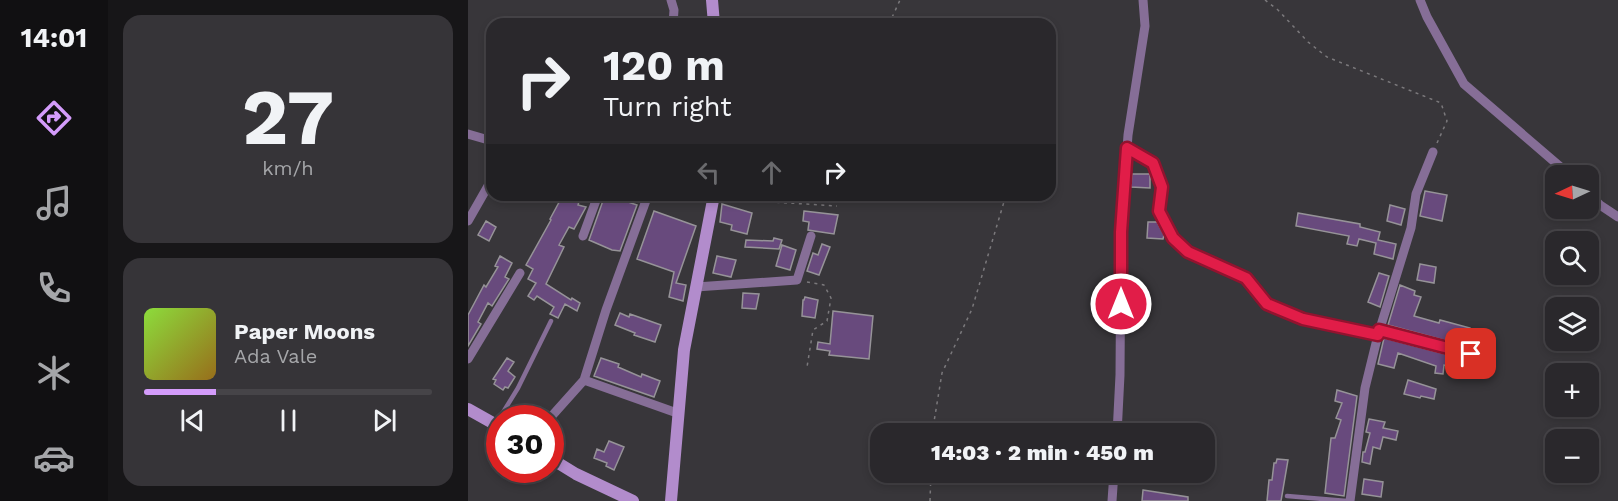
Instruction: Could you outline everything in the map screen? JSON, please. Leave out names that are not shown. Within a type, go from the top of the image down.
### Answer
[{"type":"street","points":[[671,0],[673,18]]},
{"type":"street","points":[[712,0],[714,18]]},
{"type":"street","points":[[1118,423],[1121,232],[1127,148],[1144,26],[1143,0]]},
{"type":"street","points":[[1420,0],[1464,84],[1558,165]]},
{"type":"street","points":[[468,134],[486,139]]},
{"type":"street","points":[[1127,148],[1153,163],[1162,187],[1159,211],[1173,238],[1188,252],[1246,278],[1267,304],[1303,319],[1471,354]]},
{"type":"street","points":[[1349,501],[1365,388],[1378,333],[1411,228],[1416,194],[1433,152]]},
{"type":"street","points":[[468,221],[486,190]]},
{"type":"street","points":[[583,236],[596,201]]},
{"type":"street","points":[[562,405],[584,380],[606,310],[646,201]]},
{"type":"street","points":[[671,501],[684,350],[713,201]]},
{"type":"street","points":[[1599,204],[1618,217]]},
{"type":"street","points":[[696,287],[797,280],[811,236]]},
{"type":"street","points":[[468,359],[520,273]]},
{"type":"street","points":[[584,380],[677,413]]},
{"type":"street","points":[[468,408],[486,419]]},
{"type":"street","points":[[564,467],[633,501]]},
{"type":"street","points":[[1112,501],[1113,483]]},
{"type":"lane","points":[[509,405],[551,321]]},
{"type":"lane","points":[[1287,496],[1349,501]]},
{"type":"path","points":[[892,18],[900,0]]},
{"type":"path","points":[[1265,0],[1278,9],[1308,42],[1327,57],[1441,103],[1447,121],[1433,152]]},
{"type":"path","points":[[769,201],[837,206]]},
{"type":"path","points":[[934,423],[942,374],[972,309],[1004,201]]},
{"type":"path","points":[[797,280],[824,285],[831,298],[827,321],[813,330],[807,367]]},
{"type":"path","points":[[930,501],[931,483]]},
{"type":"building","points":[[1132,174],[1150,174],[1150,188],[1131,187]]},
{"type":"building","points":[[1425,191],[1447,195],[1442,221],[1420,216]]},
{"type":"building","points":[[560,201],[579,201],[578,205],[586,207],[574,229],[569,227],[559,245],[564,247],[546,284],[580,303],[577,311],[565,304],[558,318],[550,314],[554,307],[537,296],[534,300],[528,296],[536,283],[528,279],[533,269],[526,265]]},
{"type":"building","points":[[603,201],[625,201],[637,205],[620,251],[589,240]]},
{"type":"building","points":[[722,204],[752,213],[747,234],[731,230],[732,225],[720,222]]},
{"type":"building","points":[[1390,205],[1405,209],[1401,225],[1387,221]]},
{"type":"building","points":[[654,211],[696,226],[676,283],[686,285],[683,301],[669,297],[674,272],[637,259]]},
{"type":"building","points":[[804,211],[838,215],[834,234],[808,230],[809,222],[803,221]]},
{"type":"building","points":[[1298,213],[1360,224],[1360,227],[1380,232],[1378,240],[1396,244],[1393,259],[1374,254],[1376,243],[1359,239],[1357,246],[1347,244],[1349,236],[1296,226]]},
{"type":"building","points":[[486,221],[496,227],[489,241],[478,235]]},
{"type":"building","points":[[1148,222],[1157,222],[1164,235],[1163,239],[1147,238]]},
{"type":"building","points":[[774,238],[782,240],[779,249],[745,247],[746,240],[773,241]]},
{"type":"building","points":[[822,244],[830,247],[819,275],[807,271],[813,253],[818,255]]},
{"type":"building","points":[[782,245],[796,250],[790,270],[776,266]]},
{"type":"building","points":[[500,256],[512,263],[505,277],[509,279],[492,306],[488,303],[478,322],[481,324],[468,346],[468,315],[484,285],[486,287],[498,267],[495,266]]},
{"type":"building","points":[[717,256],[736,260],[731,277],[713,273]]},
{"type":"building","points":[[1420,264],[1436,267],[1434,283],[1417,280]]},
{"type":"building","points":[[1379,273],[1389,276],[1380,307],[1368,302]]},
{"type":"building","points":[[1400,285],[1415,291],[1414,295],[1421,297],[1414,316],[1470,328],[1466,346],[1388,325]]},
{"type":"building","points":[[743,293],[759,294],[756,309],[742,308]]},
{"type":"building","points":[[805,297],[818,300],[815,318],[802,316]]},
{"type":"building","points":[[833,311],[873,316],[869,359],[829,355],[830,351],[817,349],[818,342],[830,344]]},
{"type":"building","points":[[620,313],[629,317],[630,314],[661,325],[655,342],[615,325]]},
{"type":"building","points":[[1384,338],[1460,358],[1458,367],[1444,365],[1443,374],[1435,373],[1436,366],[1398,353],[1394,368],[1378,364]]},
{"type":"building","points":[[507,358],[514,362],[508,371],[515,377],[508,388],[505,387],[503,390],[494,384],[496,380],[493,379]]},
{"type":"building","points":[[601,358],[619,364],[618,367],[641,377],[642,374],[660,381],[654,397],[594,376]]},
{"type":"building","points":[[1408,380],[1436,389],[1434,399],[1404,394]]},
{"type":"building","points":[[1337,390],[1357,396],[1344,496],[1325,493],[1331,438],[1335,438],[1341,420],[1336,418],[1342,403],[1335,401]]},
{"type":"building","points":[[1369,419],[1385,422],[1383,428],[1398,431],[1396,440],[1383,437],[1380,449],[1373,447],[1370,464],[1362,462],[1370,433],[1366,432]]},
{"type":"building","points":[[609,441],[624,447],[614,470],[606,466],[607,463],[594,458],[597,449],[604,452]]},
{"type":"building","points":[[1277,459],[1288,460],[1281,501],[1267,501],[1269,480],[1272,480],[1274,463]]},
{"type":"building","points":[[1364,479],[1383,482],[1381,497],[1362,494]]},
{"type":"building","points":[[1143,490],[1188,497],[1188,501],[1142,501]]},
{"type":"route","points":[[1121,304],[1121,232],[1127,148],[1153,163],[1162,187],[1159,211],[1173,238],[1188,252],[1246,278],[1267,304],[1303,319],[1378,335],[1379,330],[1471,354]]}]
